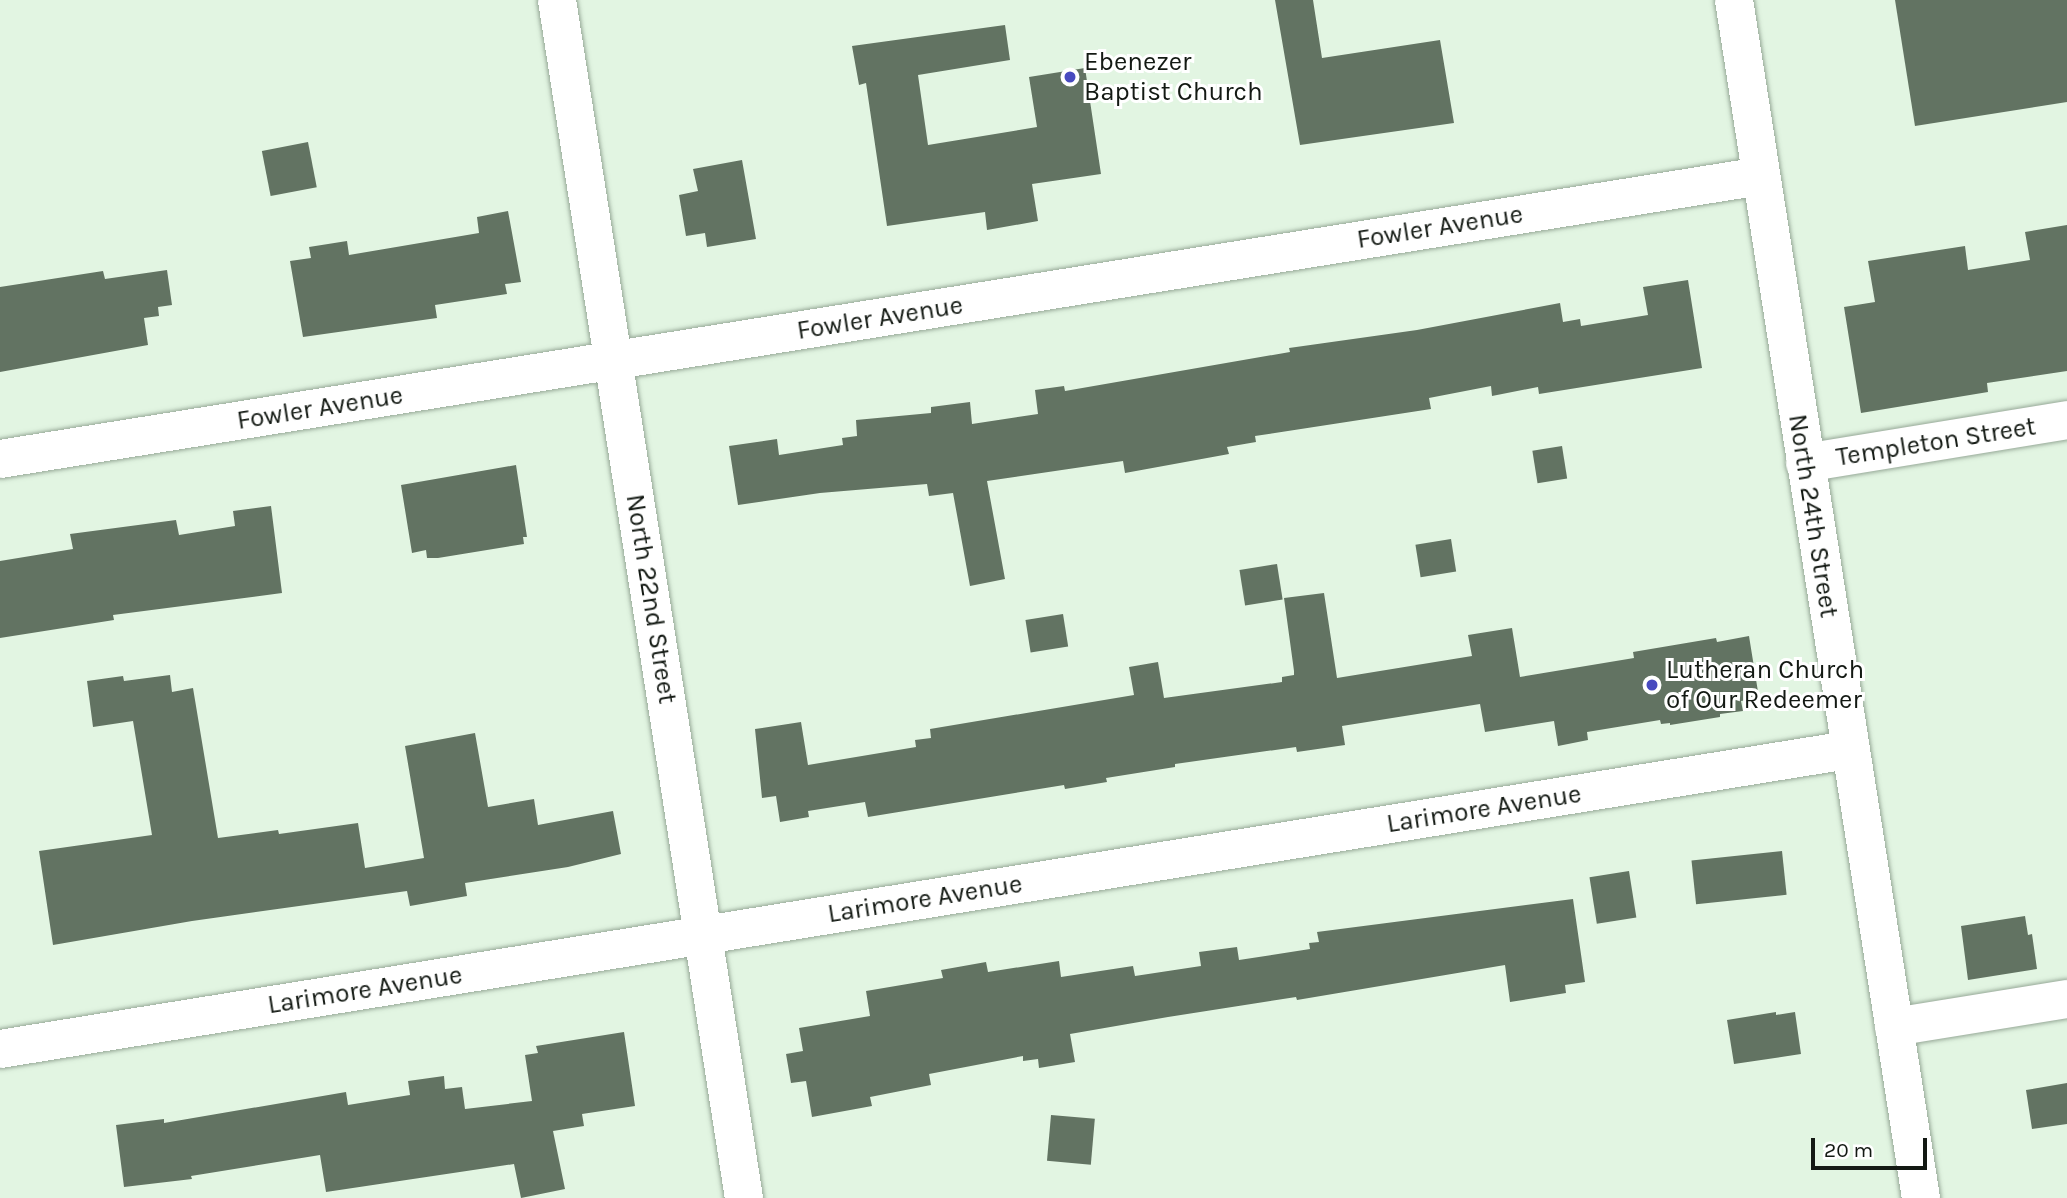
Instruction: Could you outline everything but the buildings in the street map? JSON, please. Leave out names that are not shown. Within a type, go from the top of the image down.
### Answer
[{"type":"street","name":"North 22nd Street","points":[[557,0],[744,1198]]},
{"type":"street","name":"North 24th Street","points":[[1734,0],[1921,1198]]},
{"type":"street","name":"Fowler Avenue","points":[[0,459],[1760,176]]},
{"type":"street","name":"Templeton Street","points":[[1805,463],[2067,420]]},
{"type":"street","name":"Larimore Avenue","points":[[0,1049],[1849,750]]},
{"type":"street","points":[[1894,1027],[2067,999]]},
{"type":"place","name":"Ebenezer Baptist Church","points":[[1070,77]]},
{"type":"place","name":"Lutheran Church of Our Redeemer","points":[[1652,685]]}]
